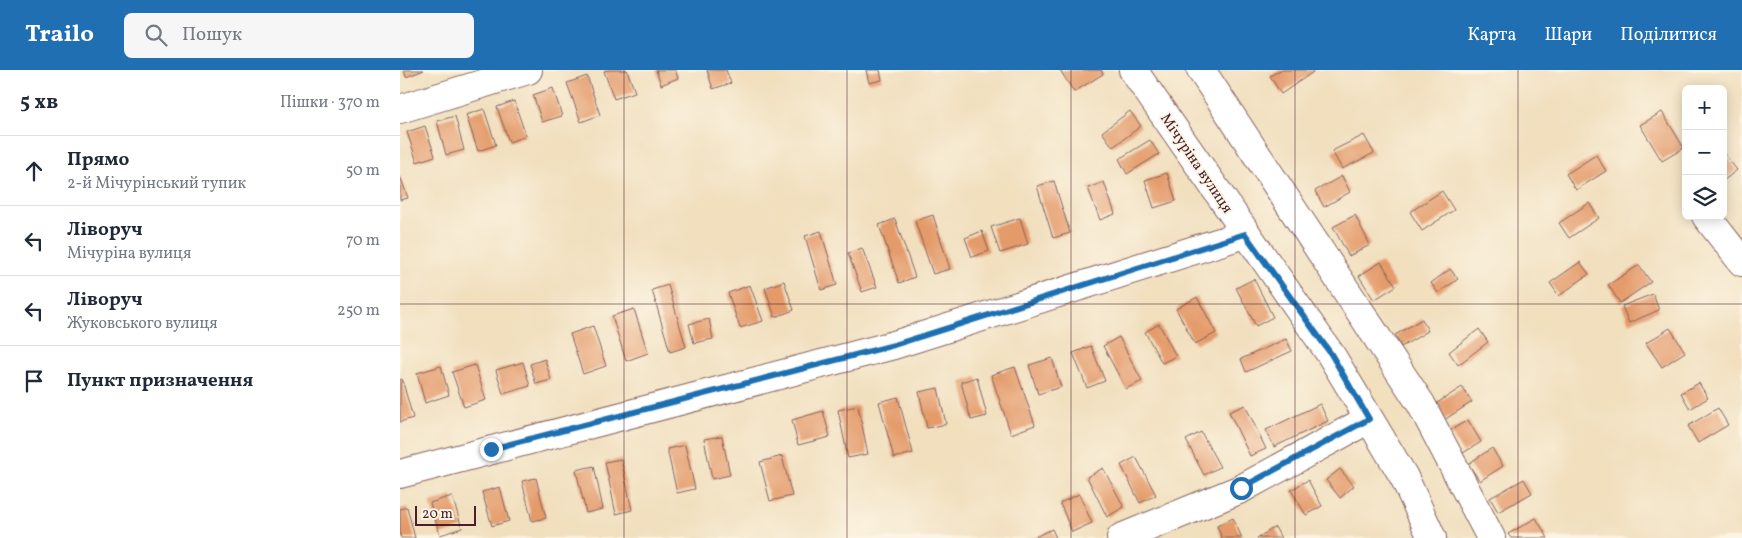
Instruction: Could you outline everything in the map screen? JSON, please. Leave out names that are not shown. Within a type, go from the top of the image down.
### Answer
[{"type":"street","points":[[400,109],[528,70]]},
{"type":"street","points":[[1201,70],[1421,404],[1491,538]]},
{"type":"street","name":"Мічуріна вулиця","points":[[1134,71],[1245,234],[1331,354],[1404,477],[1432,538]]},
{"type":"street","points":[[1709,220],[1742,262]]},
{"type":"street","points":[[400,474],[894,345],[1245,234]]},
{"type":"street","points":[[1121,538],[1241,488],[1369,419]]},
{"type":"building","points":[[404,70],[424,70],[406,77]]},
{"type":"building","points":[[627,70],[635,92],[614,99],[604,71]]},
{"type":"building","points":[[656,70],[675,70],[678,78],[661,85]]},
{"type":"building","points":[[707,70],[726,70],[731,83],[713,89]]},
{"type":"building","points":[[866,70],[880,70],[882,80],[869,83]]},
{"type":"building","points":[[1060,70],[1101,70],[1103,74],[1074,92]]},
{"type":"building","points":[[1280,70],[1312,70],[1313,72],[1281,94],[1270,76]]},
{"type":"building","points":[[587,76],[600,115],[581,122],[567,83]]},
{"type":"building","points":[[553,88],[562,116],[542,122],[533,95]]},
{"type":"building","points":[[514,101],[526,136],[509,142],[497,107]]},
{"type":"building","points":[[484,109],[496,145],[478,151],[466,115]]},
{"type":"building","points":[[1130,111],[1141,126],[1113,147],[1102,132]]},
{"type":"building","points":[[1662,112],[1682,145],[1682,149],[1662,161],[1640,125]]},
{"type":"building","points":[[455,116],[464,150],[446,155],[437,121]]},
{"type":"building","points":[[425,126],[435,156],[417,162],[407,132]]},
{"type":"building","points":[[1364,135],[1374,153],[1342,169],[1332,151]]},
{"type":"building","points":[[1150,140],[1159,154],[1127,174],[1119,159]]},
{"type":"building","points":[[1596,155],[1606,171],[1576,190],[1566,174]]},
{"type":"building","points":[[1727,157],[1737,170],[1727,178]]},
{"type":"building","points":[[1167,173],[1176,201],[1154,208],[1145,180]]},
{"type":"building","points":[[400,176],[408,198],[400,200]]},
{"type":"building","points":[[1342,176],[1350,192],[1324,207],[1315,191]]},
{"type":"building","points":[[1054,181],[1070,233],[1053,238],[1037,186]]},
{"type":"building","points":[[1104,182],[1115,214],[1100,220],[1088,188]]},
{"type":"building","points":[[1442,191],[1454,210],[1422,231],[1410,212]]},
{"type":"building","points":[[1589,203],[1599,218],[1569,238],[1559,223]]},
{"type":"building","points":[[933,215],[950,269],[933,274],[915,221]]},
{"type":"building","points":[[1355,215],[1370,245],[1349,256],[1333,227]]},
{"type":"building","points":[[1020,218],[1028,244],[1000,253],[991,227]]},
{"type":"building","points":[[895,219],[915,277],[899,283],[879,225]]},
{"type":"building","points":[[821,231],[837,285],[821,290],[805,236]]},
{"type":"building","points":[[982,231],[989,251],[972,257],[965,238]]},
{"type":"building","points":[[862,248],[877,287],[862,292],[848,253]]},
{"type":"building","points":[[1381,262],[1396,286],[1374,300],[1359,276]]},
{"type":"building","points":[[1580,262],[1589,274],[1559,296],[1550,283]]},
{"type":"building","points":[[1639,265],[1651,282],[1620,303],[1608,285]]},
{"type":"building","points":[[1450,269],[1458,279],[1438,293],[1431,283]]},
{"type":"building","points":[[1254,279],[1273,317],[1256,326],[1236,288]]},
{"type":"building","points":[[784,281],[794,310],[775,317],[765,288]]},
{"type":"building","points":[[668,285],[686,347],[670,352],[652,290]]},
{"type":"building","points":[[750,285],[763,321],[740,328],[728,293]]},
{"type":"building","points":[[1653,294],[1659,310],[1629,323],[1622,306]]},
{"type":"building","points":[[1197,297],[1216,333],[1195,344],[1176,309]]},
{"type":"building","points":[[634,309],[648,353],[626,361],[612,316]]},
{"type":"building","points":[[709,319],[713,339],[694,343],[689,324]]},
{"type":"building","points":[[1422,319],[1428,331],[1401,347],[1395,335]]},
{"type":"building","points":[[1159,324],[1176,356],[1162,363],[1145,332]]},
{"type":"building","points":[[593,326],[606,366],[583,374],[570,334]]},
{"type":"building","points":[[1670,328],[1685,352],[1662,367],[1646,343]]},
{"type":"building","points":[[1479,329],[1488,342],[1458,365],[1449,352]]},
{"type":"building","points":[[1119,337],[1142,381],[1126,389],[1103,346]]},
{"type":"building","points":[[1286,339],[1292,351],[1246,372],[1241,359]]},
{"type":"building","points":[[1091,346],[1105,381],[1087,388],[1073,353]]},
{"type":"building","points":[[1052,358],[1061,387],[1038,394],[1029,365]]},
{"type":"building","points":[[545,359],[551,380],[536,384],[530,364]]},
{"type":"building","points":[[523,362],[530,386],[503,394],[496,370]]},
{"type":"building","points":[[475,365],[486,400],[464,407],[452,372]]},
{"type":"building","points":[[441,366],[449,395],[425,403],[417,373]]},
{"type":"building","points":[[1015,367],[1035,425],[1011,434],[991,375]]},
{"type":"building","points":[[977,377],[987,416],[971,420],[961,382]]},
{"type":"building","points":[[402,379],[413,418],[400,422],[400,380]]},
{"type":"building","points":[[1699,383],[1708,398],[1690,409],[1681,393]]},
{"type":"building","points":[[1462,387],[1472,402],[1444,420],[1434,405]]},
{"type":"building","points":[[938,388],[946,424],[927,428],[919,392]]},
{"type":"building","points":[[898,397],[913,453],[894,458],[879,402]]},
{"type":"building","points":[[1320,404],[1328,421],[1274,447],[1266,430]]},
{"type":"building","points":[[1245,405],[1266,449],[1250,456],[1229,412]]},
{"type":"building","points":[[858,406],[868,454],[848,458],[838,410]]},
{"type":"building","points":[[1718,408],[1728,425],[1698,443],[1688,426]]},
{"type":"building","points":[[823,411],[830,437],[798,445],[792,420]]},
{"type":"building","points":[[1468,420],[1481,442],[1463,453],[1449,431]]},
{"type":"building","points":[[1201,432],[1220,467],[1204,475],[1186,440]]},
{"type":"building","points":[[722,436],[730,475],[712,479],[704,439]]},
{"type":"building","points":[[685,445],[695,489],[677,493],[667,449]]},
{"type":"building","points":[[1492,448],[1503,466],[1480,481],[1468,464]]},
{"type":"building","points":[[782,456],[792,496],[770,501],[760,462]]},
{"type":"building","points":[[1136,457],[1156,495],[1140,503],[1121,465]]},
{"type":"building","points":[[621,459],[632,510],[616,514],[605,462]]},
{"type":"building","points":[[594,466],[603,509],[586,513],[576,470]]},
{"type":"building","points":[[1103,468],[1124,507],[1107,517],[1087,477]]},
{"type":"building","points":[[1340,469],[1354,486],[1340,498],[1326,480]]},
{"type":"building","points":[[536,478],[546,518],[532,521],[522,481]]},
{"type":"building","points":[[1524,479],[1532,493],[1498,512],[1490,498]]},
{"type":"building","points":[[1308,480],[1322,506],[1306,515],[1291,490]]},
{"type":"building","points":[[500,487],[509,521],[492,526],[482,492]]},
{"type":"building","points":[[1079,494],[1092,523],[1072,532],[1060,503]]},
{"type":"building","points":[[452,496],[462,528],[440,535],[430,503]]},
{"type":"building","points":[[407,507],[415,538],[401,538],[400,535],[400,509]]},
{"type":"building","points":[[1233,518],[1242,538],[1222,538],[1217,526]]},
{"type":"building","points":[[1536,518],[1548,538],[1511,538],[1508,534]]},
{"type":"building","points":[[1275,527],[1281,538],[1257,538]]},
{"type":"building","points":[[1052,529],[1056,538],[1033,538]]},
{"type":"route","points":[[491,449],[894,345],[1245,234],[1331,354],[1369,419],[1241,488]]}]
